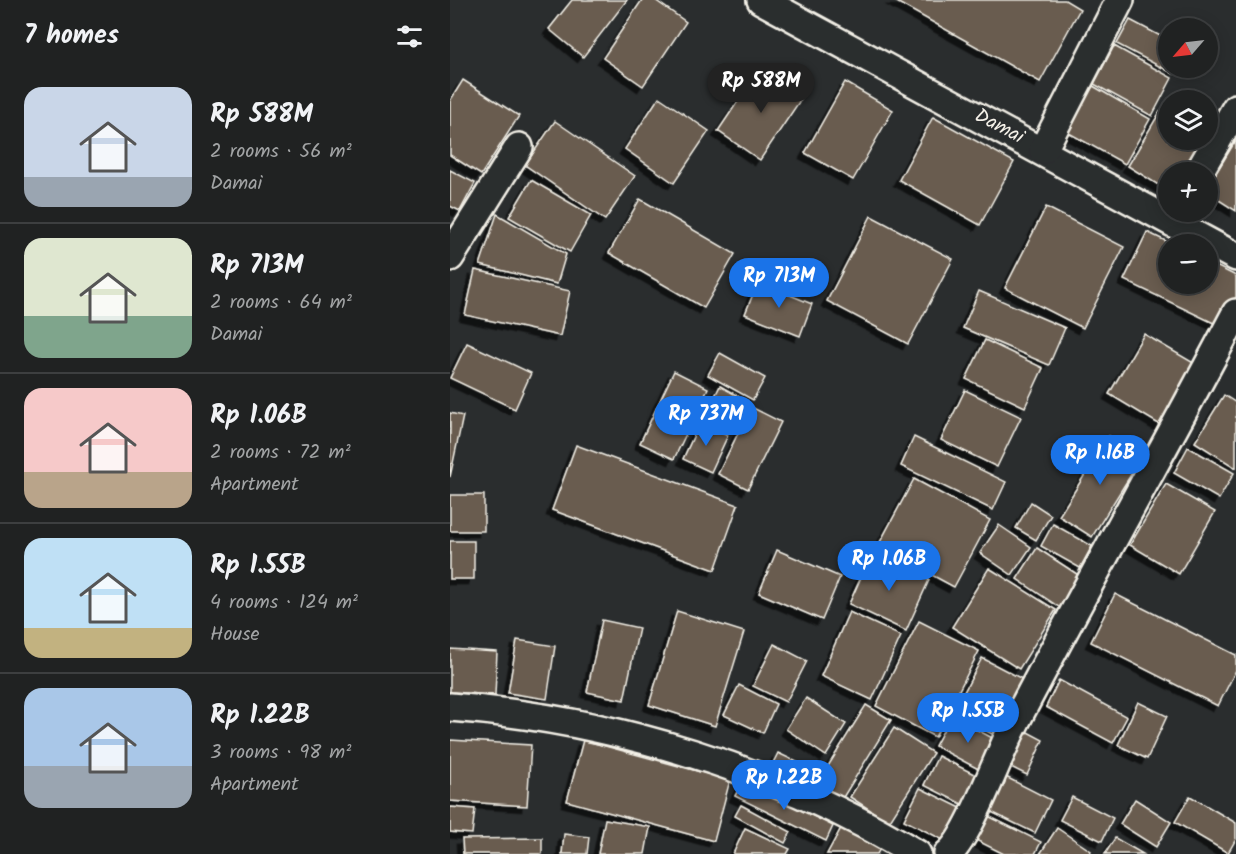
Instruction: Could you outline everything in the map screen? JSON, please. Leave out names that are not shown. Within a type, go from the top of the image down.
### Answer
[{"type":"street","name":"Damai","points":[[761,0],[1042,150],[1158,209]]},
{"type":"street","points":[[1042,150],[1120,0]]},
{"type":"street","points":[[1205,162],[1236,108]]},
{"type":"street","points":[[450,257],[519,147]]},
{"type":"street","name":"Damai","points":[[1182,222],[1236,257]]},
{"type":"street","points":[[948,854],[954,849],[966,826],[1012,727],[1236,313]]},
{"type":"street","points":[[450,706],[508,711],[575,722],[661,745],[804,795],[886,835],[917,854]]},
{"type":"building","points":[[572,0],[627,0],[583,57],[549,29]]},
{"type":"building","points":[[642,0],[655,0],[686,22],[643,86],[603,58]]},
{"type":"building","points":[[893,0],[1065,0],[1080,9],[1040,82]]},
{"type":"building","points":[[1130,20],[1158,35],[1158,66],[1117,44]]},
{"type":"building","points":[[1114,46],[1158,70],[1158,78],[1172,78],[1166,90],[1158,90],[1158,105],[1152,116],[1094,84]]},
{"type":"building","points":[[761,67],[803,96],[760,160],[718,131]]},
{"type":"building","points":[[463,80],[519,116],[481,175],[450,155],[450,101]]},
{"type":"building","points":[[845,82],[893,110],[853,180],[805,153]]},
{"type":"building","points":[[1093,86],[1150,119],[1125,164],[1067,132]]},
{"type":"building","points":[[659,97],[709,131],[674,183],[625,149]]},
{"type":"building","points":[[1158,115],[1158,150],[1198,150],[1190,162],[1158,162],[1158,185],[1128,166]]},
{"type":"building","points":[[933,117],[1014,162],[980,225],[899,180]]},
{"type":"building","points":[[555,121],[635,176],[605,220],[525,165]]},
{"type":"building","points":[[1236,140],[1236,211],[1218,199],[1218,170]]},
{"type":"building","points":[[450,170],[475,183],[460,211],[450,206]]},
{"type":"building","points":[[531,180],[591,215],[570,252],[509,217]]},
{"type":"building","points":[[640,199],[735,254],[704,308],[609,253]]},
{"type":"building","points":[[1046,207],[1124,247],[1083,328],[1005,288]]},
{"type":"building","points":[[497,214],[566,254],[557,284],[480,265]]},
{"type":"building","points":[[871,216],[953,259],[908,344],[827,301]]},
{"type":"building","points":[[1147,232],[1158,237],[1158,294],[1218,294],[1218,267],[1236,276],[1236,297],[1222,327],[1124,280]]},
{"type":"building","points":[[475,270],[570,291],[560,336],[465,315]]},
{"type":"building","points":[[758,282],[812,304],[800,336],[745,314]]},
{"type":"building","points":[[979,291],[1065,328],[1049,365],[963,328]]},
{"type":"building","points":[[1144,334],[1197,365],[1162,426],[1109,394]]},
{"type":"building","points":[[985,340],[1043,368],[1025,407],[966,379]]},
{"type":"building","points":[[467,343],[531,373],[515,409],[450,378]]},
{"type":"building","points":[[720,353],[765,378],[753,400],[708,375]]},
{"type":"building","points":[[674,371],[708,388],[674,459],[640,443]]},
{"type":"building","points":[[720,386],[745,400],[729,431],[704,418]]},
{"type":"building","points":[[965,390],[1021,417],[997,467],[941,440]]},
{"type":"building","points":[[1224,395],[1236,403],[1236,468],[1195,442]]},
{"type":"building","points":[[751,407],[781,422],[748,489],[718,474]]},
{"type":"building","points":[[450,413],[463,416],[450,477]]},
{"type":"building","points":[[700,422],[728,435],[711,472],[683,459]]},
{"type":"building","points":[[1109,436],[1142,457],[1092,537],[1059,516]]},
{"type":"building","points":[[914,437],[1006,482],[993,510],[901,466]]},
{"type":"building","points":[[576,445],[738,505],[715,570],[552,510]]},
{"type":"building","points":[[1188,447],[1234,473],[1219,499],[1174,473]]},
{"type":"building","points":[[914,479],[990,520],[954,587],[878,546]]},
{"type":"building","points":[[1166,484],[1215,512],[1179,574],[1130,545]]},
{"type":"building","points":[[450,495],[484,495],[484,531],[450,531]]},
{"type":"building","points":[[1031,502],[1051,515],[1036,540],[1016,528]]},
{"type":"building","points":[[1053,524],[1092,546],[1080,568],[1041,546]]},
{"type":"building","points":[[999,525],[1031,547],[1012,575],[980,553]]},
{"type":"building","points":[[450,541],[474,541],[474,579],[450,579]]},
{"type":"building","points":[[1037,548],[1083,578],[1062,609],[1017,579]]},
{"type":"building","points":[[777,550],[840,577],[822,620],[759,593]]},
{"type":"building","points":[[872,553],[929,580],[906,631],[849,604]]},
{"type":"building","points":[[989,568],[1056,610],[1019,669],[952,627]]},
{"type":"building","points":[[1115,594],[1236,655],[1236,670],[1218,706],[1091,642]]},
{"type":"building","points":[[677,611],[744,632],[715,726],[649,705]]},
{"type":"building","points":[[849,612],[901,636],[872,700],[821,676]]},
{"type":"building","points":[[602,620],[639,628],[624,700],[587,692]]},
{"type":"building","points":[[919,621],[979,651],[935,737],[876,706]]},
{"type":"building","points":[[517,640],[555,646],[547,699],[508,693]]},
{"type":"building","points":[[774,644],[807,661],[786,702],[753,686]]},
{"type":"building","points":[[450,649],[497,652],[495,695],[450,692]]},
{"type":"building","points":[[982,658],[1026,681],[1006,719],[962,696]]},
{"type":"building","points":[[1059,680],[1127,717],[1113,743],[1046,707]]},
{"type":"building","points":[[739,685],[776,704],[763,733],[724,715]]},
{"type":"building","points":[[806,698],[846,724],[826,756],[786,729]]},
{"type":"building","points":[[960,699],[1007,722],[1000,738],[953,714]]},
{"type":"building","points":[[1138,702],[1167,716],[1147,759],[1118,745]]},
{"type":"building","points":[[866,705],[891,720],[842,799],[817,784]]},
{"type":"building","points":[[951,716],[1000,742],[984,772],[935,746]]},
{"type":"building","points":[[894,728],[933,753],[889,822],[850,797]]},
{"type":"building","points":[[1022,729],[1043,740],[1027,775],[1005,764]]},
{"type":"building","points":[[450,740],[531,745],[527,806],[450,801]]},
{"type":"building","points":[[583,740],[730,780],[714,841],[567,801]]},
{"type":"building","points":[[778,753],[816,771],[806,791],[768,773]]},
{"type":"building","points":[[938,756],[980,777],[966,806],[924,785]]},
{"type":"building","points":[[1002,775],[1051,800],[1035,833],[985,809]]},
{"type":"building","points":[[743,781],[833,826],[826,841],[735,796]]},
{"type":"building","points":[[920,788],[967,811],[951,844],[904,820]]},
{"type":"building","points":[[1190,796],[1236,823],[1236,839],[1228,853],[1175,822]]},
{"type":"building","points":[[1072,797],[1113,818],[1102,841],[1060,820]]},
{"type":"building","points":[[1135,799],[1171,822],[1156,847],[1120,824]]},
{"type":"building","points":[[741,805],[791,832],[785,843],[735,816]]},
{"type":"building","points":[[450,807],[475,809],[472,834],[450,832]]},
{"type":"building","points":[[984,814],[1041,842],[1035,854],[1004,854],[972,838]]},
{"type":"building","points":[[605,819],[650,827],[645,854],[598,854]]},
{"type":"building","points":[[846,819],[885,840],[877,854],[827,854]]},
{"type":"building","points":[[745,828],[790,849],[787,854],[733,854]]},
{"type":"building","points":[[1057,828],[1091,851],[1089,854],[1040,854]]},
{"type":"building","points":[[564,834],[589,837],[587,854],[562,854]]},
{"type":"building","points":[[542,838],[542,854],[463,854],[462,839]]},
{"type":"building","points":[[1115,838],[1143,854],[1105,854]]}]
